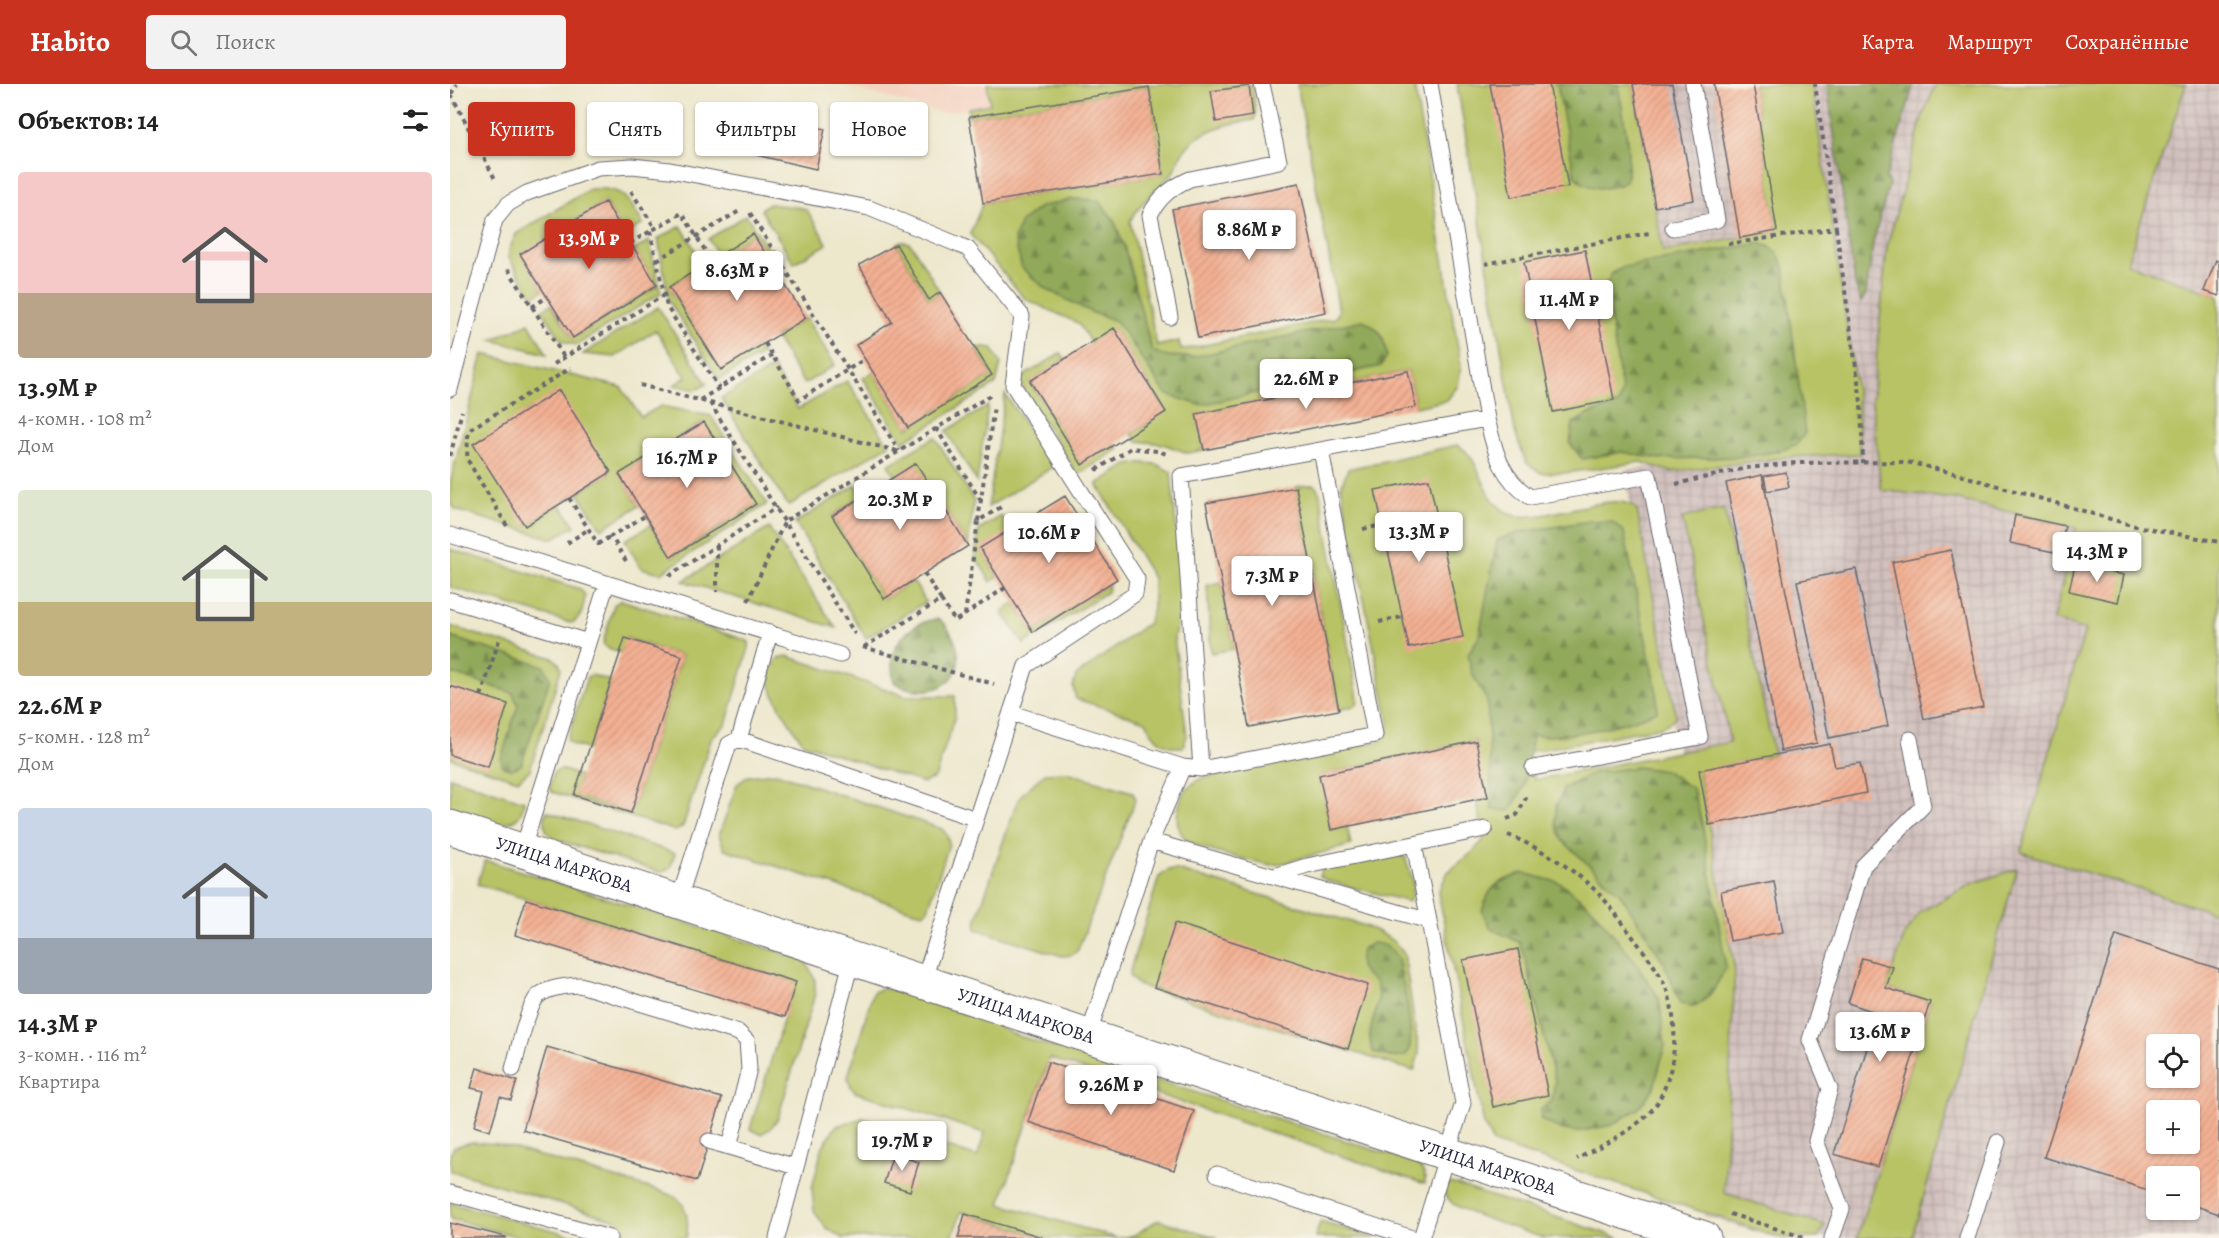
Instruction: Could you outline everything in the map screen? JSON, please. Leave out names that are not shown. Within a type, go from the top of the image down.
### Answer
[{"type":"street","name":"УЛИЦА МАРКОВА","points":[[450,827],[1704,1238]]},
{"type":"lane","points":[[1170,317],[1150,214],[1164,194],[1190,179],[1279,161],[1262,84]]},
{"type":"lane","points":[[1430,84],[1487,419],[1503,469],[1515,487],[1530,497],[1649,476],[1700,737],[1533,768]]},
{"type":"lane","points":[[1673,228],[1717,220],[1693,84]]},
{"type":"lane","points":[[450,389],[455,351],[495,220],[508,204],[527,193],[598,168],[632,166],[670,170],[869,208],[968,249],[1022,316],[1013,385],[1137,579],[1135,594],[1026,666],[923,982]]},
{"type":"lane","points":[[1201,769],[1181,476],[1487,419]]},
{"type":"lane","points":[[1011,713],[1183,768],[1201,769],[1375,735],[1321,450]]},
{"type":"lane","points":[[450,535],[840,655]]},
{"type":"lane","points":[[522,851],[607,583]]},
{"type":"lane","points":[[450,600],[588,642]]},
{"type":"lane","points":[[739,739],[770,633]]},
{"type":"lane","points":[[678,902],[729,744],[739,739],[976,819]]},
{"type":"lane","points":[[1833,1238],[1842,1209],[1816,1141],[1830,1089],[1810,1040],[1863,866],[1923,806],[1910,739]]},
{"type":"lane","points":[[1088,1036],[1151,841],[1183,768]]},
{"type":"lane","points":[[1275,876],[1306,866],[1485,829]]},
{"type":"lane","points":[[1151,841],[1429,921]]},
{"type":"lane","points":[[1414,844],[1463,1103],[1421,1238]]},
{"type":"lane","points":[[777,1238],[852,959]]},
{"type":"lane","points":[[513,1069],[532,1004],[539,995],[564,986],[580,985],[739,1033],[747,1041],[749,1069],[729,1147]]},
{"type":"lane","points":[[709,1141],[796,1167]]},
{"type":"lane","points":[[1967,1238],[1998,1142]]},
{"type":"lane","points":[[1217,1174],[1412,1238]]},
{"type":"lane","points":[[450,1193],[609,1238]]},
{"type":"path","points":[[457,84],[450,94],[508,204]]},
{"type":"path","points":[[1815,84],[1861,402],[1863,463]]},
{"type":"path","points":[[629,188],[653,229],[667,307],[719,388]]},
{"type":"path","points":[[657,260],[746,207],[899,452]]},
{"type":"path","points":[[630,243],[681,213],[711,260]]},
{"type":"path","points":[[1717,220],[1721,237],[1727,244],[1836,228]]},
{"type":"path","points":[[1461,269],[1673,228]]},
{"type":"path","points":[[508,268],[564,357]]},
{"type":"path","points":[[554,364],[664,295]]},
{"type":"path","points":[[532,307],[547,297]]},
{"type":"path","points":[[765,343],[799,400],[865,359]]},
{"type":"path","points":[[700,400],[772,355]]},
{"type":"path","points":[[508,527],[467,459],[468,436],[472,428],[571,368]]},
{"type":"path","points":[[640,385],[899,452]]},
{"type":"path","points":[[744,610],[785,521],[996,392],[965,615]]},
{"type":"path","points":[[710,403],[864,647],[1018,691]]},
{"type":"path","points":[[936,428],[981,501]]},
{"type":"path","points":[[1076,484],[1131,448]]},
{"type":"path","points":[[1651,489],[1747,468],[1796,463],[1907,462],[1957,474],[2131,525],[2219,542]]},
{"type":"path","points":[[569,498],[598,544],[611,536]]},
{"type":"path","points":[[668,577],[777,507]]},
{"type":"path","points":[[978,521],[1001,507]]},
{"type":"path","points":[[717,546],[717,602]]},
{"type":"path","points":[[924,573],[955,621],[1005,588]]},
{"type":"path","points":[[864,647],[940,600]]},
{"type":"path","points":[[481,696],[506,618]]},
{"type":"path","points":[[1485,829],[1517,814],[1528,793],[1533,768]]},
{"type":"path","points":[[1485,829],[1498,831],[1531,844],[1572,871],[1598,892],[1648,958],[1668,994],[1675,1030],[1674,1054],[1660,1099],[1638,1124],[1570,1163]]},
{"type":"shaded area","points":[[838,84],[987,84],[990,104],[943,113],[928,109],[928,102],[903,102]]},
{"type":"shaded area","points":[[1633,84],[1753,84],[1777,231],[1663,252]]},
{"type":"shaded area","points":[[1807,84],[2219,84],[2219,1238],[1774,1238],[1704,1216],[1720,972],[1624,470],[1851,442]]},
{"type":"green space","points":[[987,84],[1252,84],[1256,115],[1254,120],[1213,129],[1195,139],[1181,155],[1172,174],[1144,202],[1130,221],[1157,346],[1179,341],[1181,350],[1335,318],[1339,311],[1297,84],[1414,84],[1461,366],[1458,386],[1447,400],[1416,407],[1408,371],[1197,414],[1204,450],[1188,453],[1163,444],[1137,441],[1132,434],[1166,411],[1114,329],[1091,343],[1078,323],[1025,299],[970,234],[983,203],[1163,174],[1149,87],[969,117],[968,108],[990,104]]},
{"type":"green space","points":[[1457,84],[1633,84],[1663,252],[1777,231],[1753,84],[1812,84],[1857,396],[1860,454],[1786,457],[1671,472],[1641,462],[1565,473],[1541,473],[1526,462],[1515,432]]},
{"type":"green space","points":[[1557,84],[1618,84],[1628,157],[1626,182],[1613,187],[1599,188],[1586,185],[1575,177]]},
{"type":"green space","points":[[1827,84],[1914,84],[1886,177],[1889,184],[1873,243],[1866,294],[1861,302],[1855,284]]},
{"type":"green space","points":[[1936,84],[2186,84],[2127,263],[2219,296],[2219,914],[2021,852],[2085,630],[2053,620],[2076,528],[1955,499],[1881,490],[1872,401],[1887,247],[1922,118]]},
{"type":"green space","points":[[590,189],[617,192],[633,207],[643,224],[625,235],[605,202],[521,254],[543,290],[533,297],[509,258],[509,250],[516,234]]},
{"type":"green space","points":[[1072,199],[1098,200],[1114,220],[1124,246],[1152,350],[1164,356],[1193,357],[1363,320],[1381,334],[1387,356],[1381,366],[1200,405],[1166,394],[1116,321],[1091,312],[1046,289],[1022,268],[1014,238],[1021,222],[1040,207]]},
{"type":"green space","points":[[770,204],[807,210],[827,243],[826,245],[794,263],[761,210]]},
{"type":"green space","points":[[746,215],[783,272],[779,275],[753,234],[719,256],[708,239]]},
{"type":"green space","points":[[681,226],[704,265],[669,287],[721,370],[758,347],[762,354],[719,380],[669,301],[658,239]]},
{"type":"green space","points":[[649,241],[661,293],[577,345],[562,341],[542,310],[551,304],[573,338],[657,286],[635,250]]},
{"type":"green space","points":[[901,241],[913,247],[940,292],[929,300],[896,244]]},
{"type":"green space","points":[[1760,243],[1775,252],[1784,267],[1805,433],[1797,444],[1783,450],[1747,457],[1660,459],[1622,452],[1582,459],[1570,443],[1573,423],[1589,414],[1619,404],[1622,391],[1605,286],[1612,273],[1624,267]]},
{"type":"green space","points":[[658,307],[707,384],[696,390],[674,385],[686,377],[656,330],[615,357],[583,354]]},
{"type":"green space","points":[[806,318],[835,365],[804,384],[775,337]]},
{"type":"green space","points":[[529,323],[547,354],[492,340]]},
{"type":"green space","points":[[976,348],[992,348],[1001,364],[996,384],[903,442],[863,378],[873,372],[908,428],[992,375]]},
{"type":"green space","points":[[1061,353],[1065,359],[1030,382],[1082,464],[1115,444],[1119,449],[1078,475],[1021,385],[1021,380],[1025,375]]},
{"type":"green space","points":[[483,354],[621,387],[641,417],[661,406],[711,416],[767,504],[661,573],[641,568],[625,540],[651,525],[672,557],[755,505],[703,422],[620,474],[639,506],[601,529],[578,493],[611,472],[560,504],[575,526],[552,539],[456,510],[450,503],[450,483]]},
{"type":"green space","points":[[773,368],[798,409],[847,381],[889,445],[788,506],[721,398]]},
{"type":"green space","points":[[1005,394],[1053,467],[988,507]]},
{"type":"green space","points":[[988,406],[977,482],[946,431]]},
{"type":"green space","points":[[935,437],[974,501],[968,546],[916,464],[896,476],[888,465]]},
{"type":"green space","points":[[1457,445],[1472,459],[1492,498],[1508,513],[1517,516],[1543,515],[1615,502],[1634,506],[1637,510],[1676,716],[1661,727],[1528,752],[1535,780],[1730,742],[1682,518],[1724,509],[1774,755],[1699,771],[1735,970],[1724,1193],[1825,1225],[1818,1238],[1781,1238],[1493,1143],[1484,1125],[1438,892],[1448,872],[1474,851],[1485,838],[1476,799],[1476,741],[1320,775],[1331,830],[1347,826],[1351,845],[1271,865],[1202,848],[1186,839],[1179,829],[1177,818],[1181,799],[1192,784],[1202,778],[1380,741],[1387,733],[1389,723],[1341,486],[1348,469]]},
{"type":"green space","points":[[1156,464],[1171,472],[1183,603],[1174,637],[1187,736],[1183,747],[1164,744],[1152,733],[1146,721],[1076,699],[1073,687],[1076,676],[1148,623],[1153,609],[1153,578],[1097,484],[1127,465]]},
{"type":"green space","points":[[856,485],[863,496],[832,516],[884,599],[913,581],[926,602],[866,638],[795,523]]},
{"type":"green space","points":[[1315,485],[1320,494],[1358,698],[1357,705],[1339,710],[1296,487]]},
{"type":"green space","points":[[1001,516],[1010,531],[981,549],[998,577],[991,582],[975,556],[979,530]]},
{"type":"green space","points":[[1590,521],[1613,522],[1624,532],[1657,694],[1657,711],[1596,730],[1562,735],[1533,735],[1524,787],[1510,811],[1492,810],[1487,701],[1472,673],[1468,654],[1479,637],[1497,540],[1521,532]]},
{"type":"green space","points":[[769,528],[836,628],[683,581]]},
{"type":"green space","points":[[450,549],[580,589],[585,595],[580,616],[571,623],[450,587]]},
{"type":"green space","points":[[1221,582],[1234,649],[1211,653],[1207,585]]},
{"type":"green space","points":[[1109,584],[1107,592],[1024,644],[1002,612],[1015,603],[1033,632]]},
{"type":"green space","points":[[621,600],[749,642],[726,724],[712,737],[683,826],[676,831],[552,792],[549,787],[554,772],[561,769],[580,776],[575,795],[631,813],[682,656],[626,638],[621,653],[605,647],[603,643],[614,605]]},
{"type":"green space","points":[[937,619],[947,627],[957,648],[958,662],[955,673],[947,682],[936,688],[923,690],[909,689],[894,682],[892,667],[896,646],[914,627]]},
{"type":"green space","points":[[450,626],[553,658],[559,663],[561,669],[530,770],[518,780],[450,758]]},
{"type":"green space","points":[[450,637],[544,666],[550,679],[521,765],[510,769],[503,767],[501,759],[518,705],[513,693],[450,673]]},
{"type":"green space","points":[[787,656],[906,696],[955,696],[955,716],[935,778],[923,783],[803,743],[781,709],[770,680],[771,670],[777,659]]},
{"type":"green space","points":[[592,675],[611,681],[589,750],[571,744],[567,740],[587,677]]},
{"type":"green space","points":[[1637,767],[1666,771],[1693,789],[1702,823],[1726,967],[1713,991],[1701,1003],[1693,1006],[1681,1004],[1663,961],[1621,895],[1562,840],[1556,823],[1556,807],[1564,788],[1593,773]]},
{"type":"green space","points":[[1067,772],[1132,792],[1136,798],[1078,950],[1072,955],[1062,956],[976,929],[977,918],[1016,804],[1022,794],[1045,773]]},
{"type":"green space","points":[[776,773],[942,829],[947,835],[949,844],[928,909],[923,913],[911,910],[724,849],[719,835],[737,784],[749,776]]},
{"type":"green space","points":[[450,777],[524,801],[521,814],[506,823],[496,823],[450,808]]},
{"type":"green space","points":[[546,811],[675,853],[670,868],[659,872],[552,838],[545,826]]},
{"type":"green space","points":[[1396,855],[1405,857],[1411,874],[1413,885],[1409,902],[1328,881],[1319,876],[1322,869]]},
{"type":"green space","points":[[485,860],[805,960],[815,979],[815,994],[778,1118],[770,1129],[761,1134],[750,1129],[795,982],[477,884]]},
{"type":"green space","points":[[2017,869],[1912,1238],[1857,1238],[1930,1002],[1886,988],[1905,934],[1920,912],[1973,883]]},
{"type":"green space","points":[[1168,870],[1177,870],[1365,926],[1392,940],[1404,954],[1419,1053],[1414,1071],[1138,985],[1129,976],[1132,964],[1159,877]]},
{"type":"green space","points":[[1523,873],[1561,883],[1592,908],[1634,960],[1659,998],[1665,1046],[1654,1088],[1638,1109],[1612,1125],[1576,1132],[1560,1129],[1541,1120],[1540,1110],[1552,1100],[1555,1081],[1524,954],[1519,942],[1491,929],[1482,911],[1488,895],[1496,885]]},
{"type":"green space","points":[[1373,943],[1387,947],[1398,958],[1411,1038],[1410,1049],[1406,1055],[1399,1058],[1374,1053],[1371,1046],[1370,1032],[1378,992],[1376,983],[1361,969],[1360,960],[1363,948]]},
{"type":"green space","points":[[890,989],[993,1023],[1010,1033],[1403,1159],[1420,1167],[1424,1174],[1425,1184],[1049,1058],[1000,1204],[1117,1238],[1047,1238],[961,1212],[952,1238],[842,1238],[825,1227],[814,1211],[812,1188],[822,1148],[836,1126],[863,1118],[977,1157],[985,1133],[855,1092],[851,1087],[848,1077],[873,992]]},
{"type":"green space","points":[[472,1142],[499,1144],[673,1196],[681,1202],[686,1212],[686,1238],[622,1238],[625,1228],[616,1220],[451,1171],[450,1155],[454,1147]]},
{"type":"green space","points":[[1449,1183],[1620,1238],[1543,1238],[1470,1213],[1453,1204],[1444,1194],[1444,1187]]},
{"type":"green space","points":[[450,1203],[583,1238],[523,1238],[450,1219]]},
{"type":"green space","points":[[1159,1220],[1218,1238],[1117,1238],[1136,1234]]},
{"type":"green space","points":[[1320,1222],[1374,1237],[1376,1238],[1315,1238]]},
{"type":"building","points":[[1490,84],[1549,84],[1568,187],[1511,197]]},
{"type":"building","points":[[1633,84],[1672,84],[1694,200],[1655,207]]},
{"type":"building","points":[[1714,84],[1753,84],[1777,231],[1740,238]]},
{"type":"building","points":[[1249,86],[1253,116],[1216,122],[1211,91]]},
{"type":"building","points":[[1149,87],[1163,174],[983,203],[969,117]]},
{"type":"building","points":[[818,127],[825,129],[816,169],[760,156],[818,156]]},
{"type":"building","points":[[1299,183],[1326,312],[1198,338],[1172,209]]},
{"type":"building","points":[[605,202],[657,285],[573,338],[520,254]]},
{"type":"building","points":[[753,234],[806,318],[721,370],[669,287]]},
{"type":"building","points":[[896,244],[929,300],[940,292],[992,375],[908,428],[856,345],[892,322],[859,265]]},
{"type":"building","points":[[1585,250],[1614,400],[1553,412],[1524,262]]},
{"type":"building","points":[[2216,260],[2219,262],[2219,296],[2204,291]]},
{"type":"building","points":[[1114,328],[1166,412],[1082,465],[1030,381]]},
{"type":"building","points":[[1408,371],[1416,407],[1204,450],[1196,414]]},
{"type":"building","points":[[559,390],[611,472],[525,526],[473,444]]},
{"type":"building","points":[[704,422],[756,504],[671,557],[619,474]]},
{"type":"building","points":[[916,463],[968,546],[884,599],[832,516]]},
{"type":"building","points":[[1786,472],[1789,487],[1767,491],[1764,476]]},
{"type":"building","points":[[1762,475],[1817,743],[1781,751],[1726,483]]},
{"type":"building","points":[[1429,479],[1463,637],[1409,648],[1375,490]]},
{"type":"building","points":[[1296,487],[1339,710],[1249,727],[1206,503]]},
{"type":"building","points":[[1065,496],[1117,579],[1033,632],[980,548]]},
{"type":"building","points":[[2015,515],[2065,526],[2059,553],[2010,543]]},
{"type":"building","points":[[1951,550],[1983,707],[1924,719],[1892,562]]},
{"type":"building","points":[[2075,565],[2124,575],[2118,602],[2069,591]]},
{"type":"building","points":[[1856,569],[1888,726],[1829,738],[1797,581]]},
{"type":"building","points":[[625,638],[682,656],[631,813],[574,795]]},
{"type":"building","points":[[450,686],[508,704],[488,767],[450,755]]},
{"type":"building","points":[[1476,741],[1488,797],[1331,830],[1319,775]]},
{"type":"building","points":[[1830,744],[1835,767],[1860,763],[1866,793],[1709,825],[1699,770]]},
{"type":"building","points":[[1774,881],[1783,932],[1730,941],[1721,891]]},
{"type":"building","points":[[526,899],[796,982],[785,1017],[515,935]]},
{"type":"building","points":[[1175,923],[1368,985],[1348,1049],[1154,987]]},
{"type":"building","points":[[2116,935],[2219,969],[2219,1214],[2200,1207],[2200,1166],[2146,1166],[2146,1189],[2044,1157]]},
{"type":"building","points":[[1518,949],[1548,1095],[1493,1107],[1463,960]]},
{"type":"building","points":[[1862,958],[1893,967],[1886,988],[1930,1002],[1878,1167],[1834,1154],[1878,1013],[1848,1003]]},
{"type":"building","points":[[547,1047],[722,1098],[697,1181],[523,1130]]},
{"type":"building","points":[[1048,1062],[1194,1111],[1174,1170],[1028,1122]]},
{"type":"building","points":[[477,1068],[517,1081],[511,1100],[500,1097],[490,1131],[474,1126],[484,1091],[471,1088]]},
{"type":"building","points":[[893,1154],[919,1162],[910,1191],[884,1183]]},
{"type":"building","points":[[965,1214],[1042,1237],[1042,1238],[958,1238]]},
{"type":"building","points":[[450,1223],[506,1237],[506,1238],[450,1238]]}]
